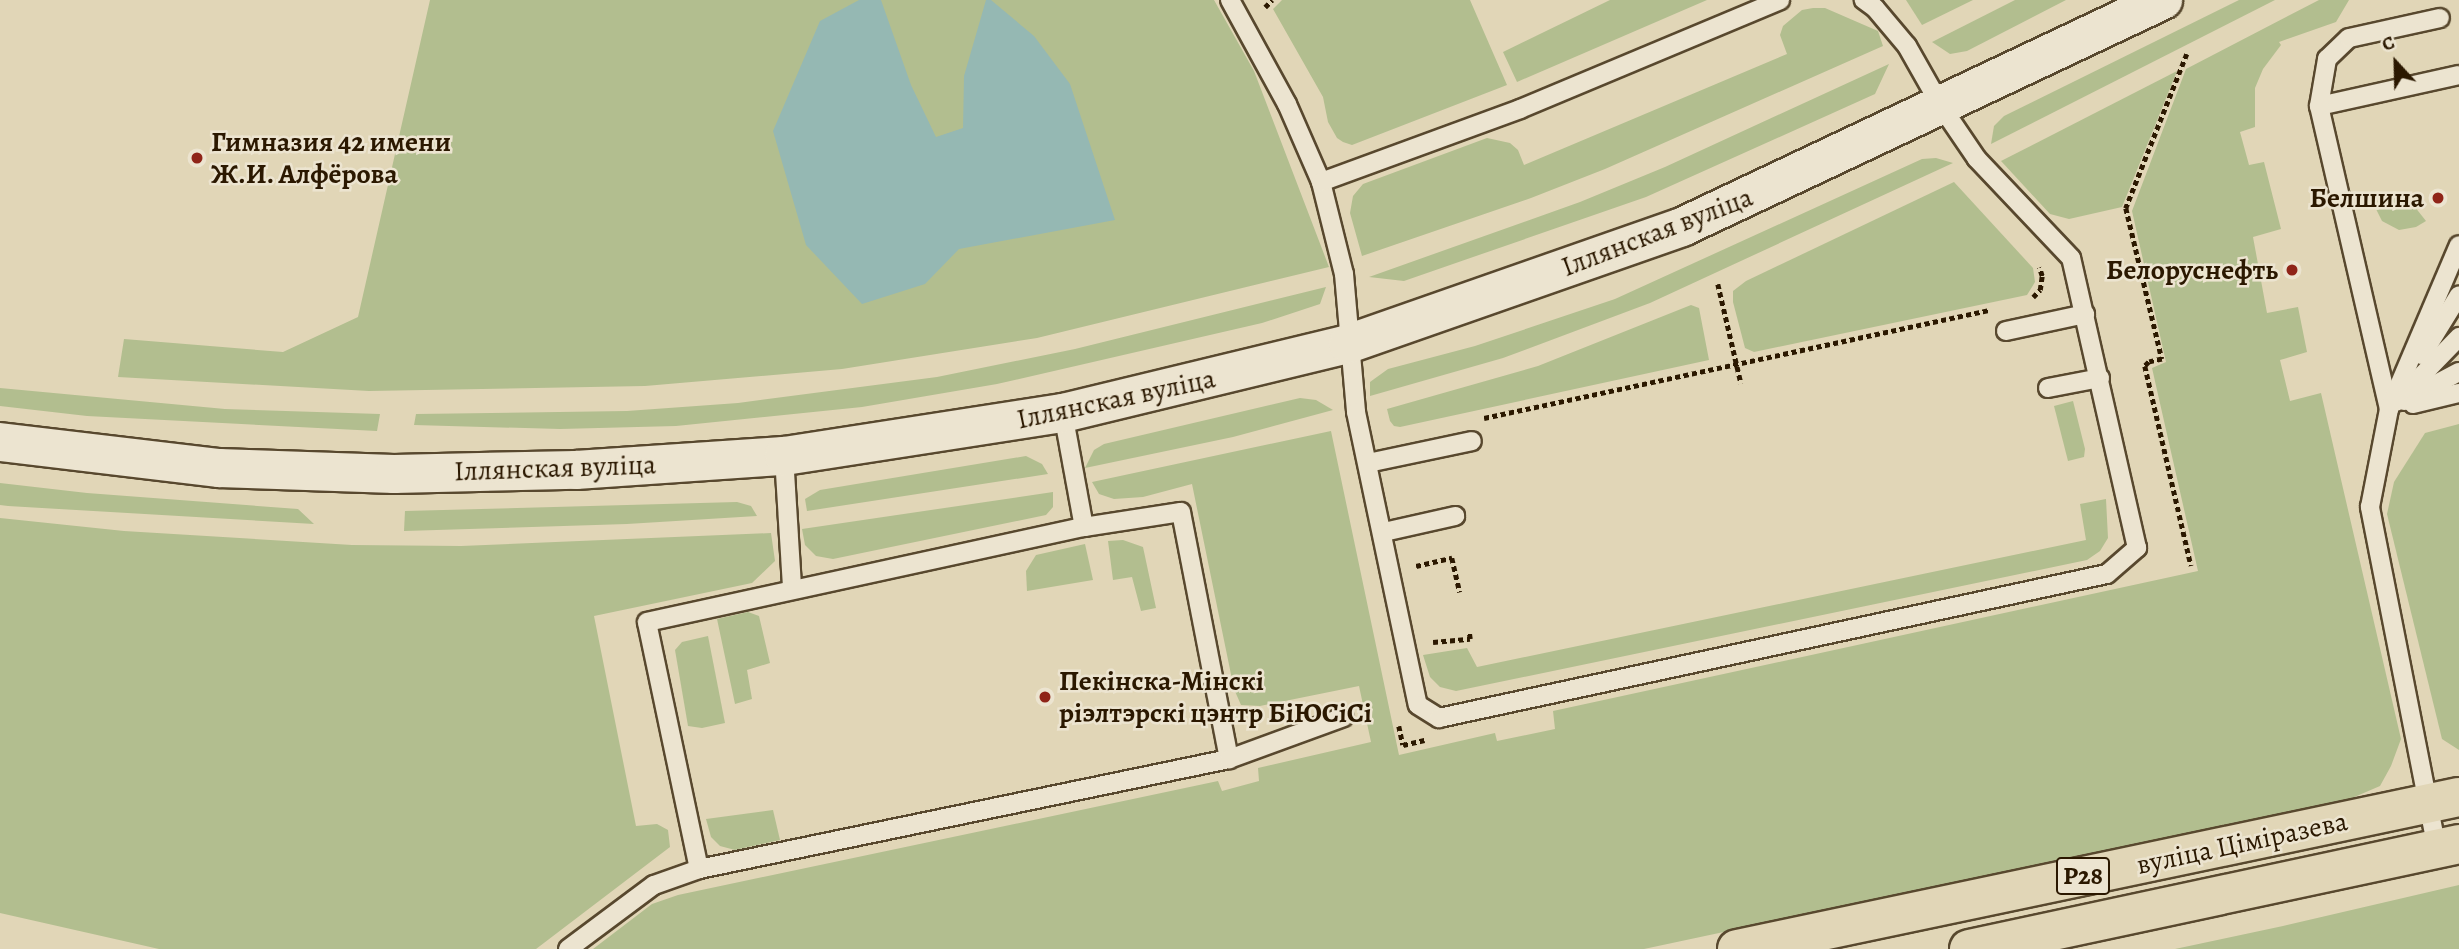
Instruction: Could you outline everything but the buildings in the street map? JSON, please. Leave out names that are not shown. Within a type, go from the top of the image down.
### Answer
[{"type":"main road","name":"вуліца Ціміразева","points":[[1737,949],[2444,800]]},
{"type":"main road","name":"вуліца Ціміразева","points":[[1969,949],[2448,846]]},
{"type":"street","name":"Іллянская вуліца","points":[[0,442],[219,468],[394,474],[576,470],[784,456],[1063,413],[1348,344],[1682,227],[2162,0]]},
{"type":"lane","points":[[1230,0],[1287,104],[1321,182],[1344,274],[1356,412],[1384,532],[1418,705],[1439,718],[2108,574],[2137,548],[2071,258],[1977,159],[1941,106],[1907,46],[1875,8],[1864,0]]},
{"type":"lane","points":[[1321,182],[1520,109],[1780,0]]},
{"type":"lane","points":[[2389,409],[2319,107],[2327,59],[2349,38],[2440,18]]},
{"type":"lane","points":[[2319,107],[2459,75]]},
{"type":"lane","points":[[2448,846],[2444,800],[2370,508],[2389,409],[2459,245]]},
{"type":"lane","points":[[2389,409],[2459,295]]},
{"type":"lane","points":[[2006,331],[2085,314]]},
{"type":"lane","points":[[2389,409],[2459,337]]},
{"type":"lane","points":[[2389,409],[2459,372]]},
{"type":"lane","points":[[2048,388],[2100,378]]},
{"type":"lane","points":[[2389,409],[2459,393]]},
{"type":"lane","points":[[1063,413],[1084,527]]},
{"type":"lane","points":[[1368,463],[1472,441]]},
{"type":"lane","points":[[784,456],[792,588]]},
{"type":"lane","points":[[699,869],[646,622],[792,588],[1084,527],[1181,512],[1229,759]]},
{"type":"lane","points":[[1384,532],[1455,516]]},
{"type":"lane","points":[[568,949],[654,885],[699,869],[1229,759],[1344,717]]},
{"type":"path","points":[[1264,8],[1272,0]]},
{"type":"path","points":[[2187,54],[2126,208],[2162,359],[2149,362],[2146,366],[2191,566]]},
{"type":"path","points":[[2029,301],[2040,290],[2042,276],[2038,262]]},
{"type":"path","points":[[1718,284],[1741,383]]},
{"type":"path","points":[[1477,420],[1994,309]]},
{"type":"path","points":[[1391,572],[1452,558],[1460,592]]},
{"type":"green space","points":[[430,0],[1214,0],[1254,71],[1329,267],[1037,338],[842,369],[645,386],[369,391],[118,377],[124,339],[283,352],[358,317]]},
{"type":"green space","points":[[1282,0],[1470,0],[1507,85],[1352,145],[1343,142],[1337,138],[1328,122],[1323,97],[1273,9]]},
{"type":"green space","points":[[1610,0],[1707,0],[1517,82],[1503,52]]},
{"type":"green space","points":[[1906,0],[1973,0],[1922,25]]},
{"type":"green space","points":[[2015,0],[2066,0],[1967,51],[1950,54],[1932,42]]},
{"type":"green space","points":[[2239,0],[2275,0],[1991,144],[1994,126],[2004,116]]},
{"type":"green space","points":[[2319,0],[2349,0],[2336,22],[2279,42],[2281,45],[2263,69],[2255,88],[2255,127],[2240,132],[2249,165],[2264,162],[2281,229],[2253,237],[2267,313],[2298,307],[2307,352],[2280,360],[2290,401],[2321,393],[2401,739],[2380,786],[2352,798],[1644,949],[593,949],[652,904],[678,895],[1218,781],[1222,791],[1259,781],[1258,768],[1371,742],[1359,686],[1260,706],[1241,705],[1234,689],[1192,484],[1143,497],[1114,499],[1099,494],[1092,482],[1331,431],[1399,755],[1495,733],[1497,741],[1555,729],[1553,711],[2198,571],[2152,368],[2166,362],[2132,211],[2186,69]]},
{"type":"green space","points":[[1825,8],[1878,31],[1883,46],[1605,169],[1531,198],[1362,256],[1350,213],[1353,196],[1363,184],[1487,138],[1510,143],[1518,150],[1524,165],[1787,54],[1780,35],[1783,26],[1802,10]]},
{"type":"green space","points":[[1889,64],[1875,94],[1646,197],[1404,281],[1369,277],[1580,202],[1665,167]]},
{"type":"green space","points":[[2177,71],[2122,207],[2069,219],[2050,214],[2001,161]]},
{"type":"green space","points":[[1936,158],[1953,163],[1650,303],[1503,358],[1370,396],[1370,382],[1388,369],[1475,346],[1615,299],[1922,159]]},
{"type":"green space","points":[[1954,182],[2033,268],[2035,282],[2027,295],[1754,352],[1745,348],[1733,302],[1733,291],[1746,281]]},
{"type":"green space","points":[[2389,194],[2407,197],[2426,221],[2416,227],[2399,230],[2382,221],[2373,203]]},
{"type":"green space","points":[[1326,287],[1320,304],[1262,323],[997,384],[862,407],[676,426],[560,429],[414,425],[416,414],[627,411],[738,403],[937,377],[1075,349]]},
{"type":"green space","points":[[1691,305],[1699,308],[1709,360],[1400,427],[1394,426],[1390,421],[1387,409],[1538,366]]},
{"type":"green space","points":[[0,388],[225,409],[380,414],[377,431],[87,416],[0,406]]},
{"type":"green space","points":[[1300,398],[1316,400],[1333,410],[1233,437],[1085,468],[1094,450],[1104,444]]},
{"type":"green space","points":[[2073,401],[2085,449],[2084,457],[2068,461],[2054,406]]},
{"type":"green space","points":[[2459,424],[2459,750],[2442,739],[2387,514],[2394,482],[2425,433]]},
{"type":"green space","points":[[1026,456],[1042,464],[1048,474],[807,511],[805,499],[820,490]]},
{"type":"green space","points":[[0,483],[87,493],[298,509],[314,524],[0,505]]},
{"type":"green space","points":[[1053,492],[1053,507],[1046,515],[833,559],[816,556],[805,545],[802,529]]},
{"type":"green space","points":[[2106,499],[2108,538],[2100,551],[2087,560],[1456,691],[1440,687],[1430,677],[1423,655],[1467,648],[1477,667],[2086,540],[2080,504]]},
{"type":"green space","points":[[737,502],[751,506],[757,516],[627,524],[404,531],[405,511]]},
{"type":"green space","points":[[0,518],[124,531],[352,545],[461,546],[771,533],[775,561],[752,583],[594,616],[636,826],[657,824],[668,830],[670,847],[536,949],[159,949],[0,913]]},
{"type":"green space","points":[[1123,540],[1143,547],[1156,608],[1141,611],[1132,577],[1113,580],[1108,541]]},
{"type":"green space","points":[[1085,544],[1093,580],[1027,591],[1026,571],[1036,555]]},
{"type":"green space","points":[[748,612],[759,616],[770,663],[747,670],[752,699],[735,704],[717,619]]},
{"type":"green space","points":[[708,636],[725,723],[702,728],[688,726],[675,650],[682,642]]},
{"type":"green space","points":[[773,810],[780,840],[735,850],[720,846],[711,837],[706,819]]},
{"type":"green space","points":[[2459,885],[2459,949],[2175,949],[2283,926]]},
{"type":"water","points":[[859,0],[881,0],[911,85],[936,137],[963,128],[964,76],[986,0],[991,0],[1034,36],[1070,84],[1115,220],[959,249],[925,284],[862,304],[806,245],[773,131],[820,21]]},
{"type":"place","name":"Гимназия 42 имени Ж.И. Алфёрова","points":[[197,158]]},
{"type":"place","name":"Белшина","points":[[2438,198]]},
{"type":"place","name":"Белоруснефть","points":[[2292,270]]},
{"type":"place","name":"Пекінска-Мінскі ріэлтэрскі цэнтр БіЮСіСі","points":[[1045,697]]}]
